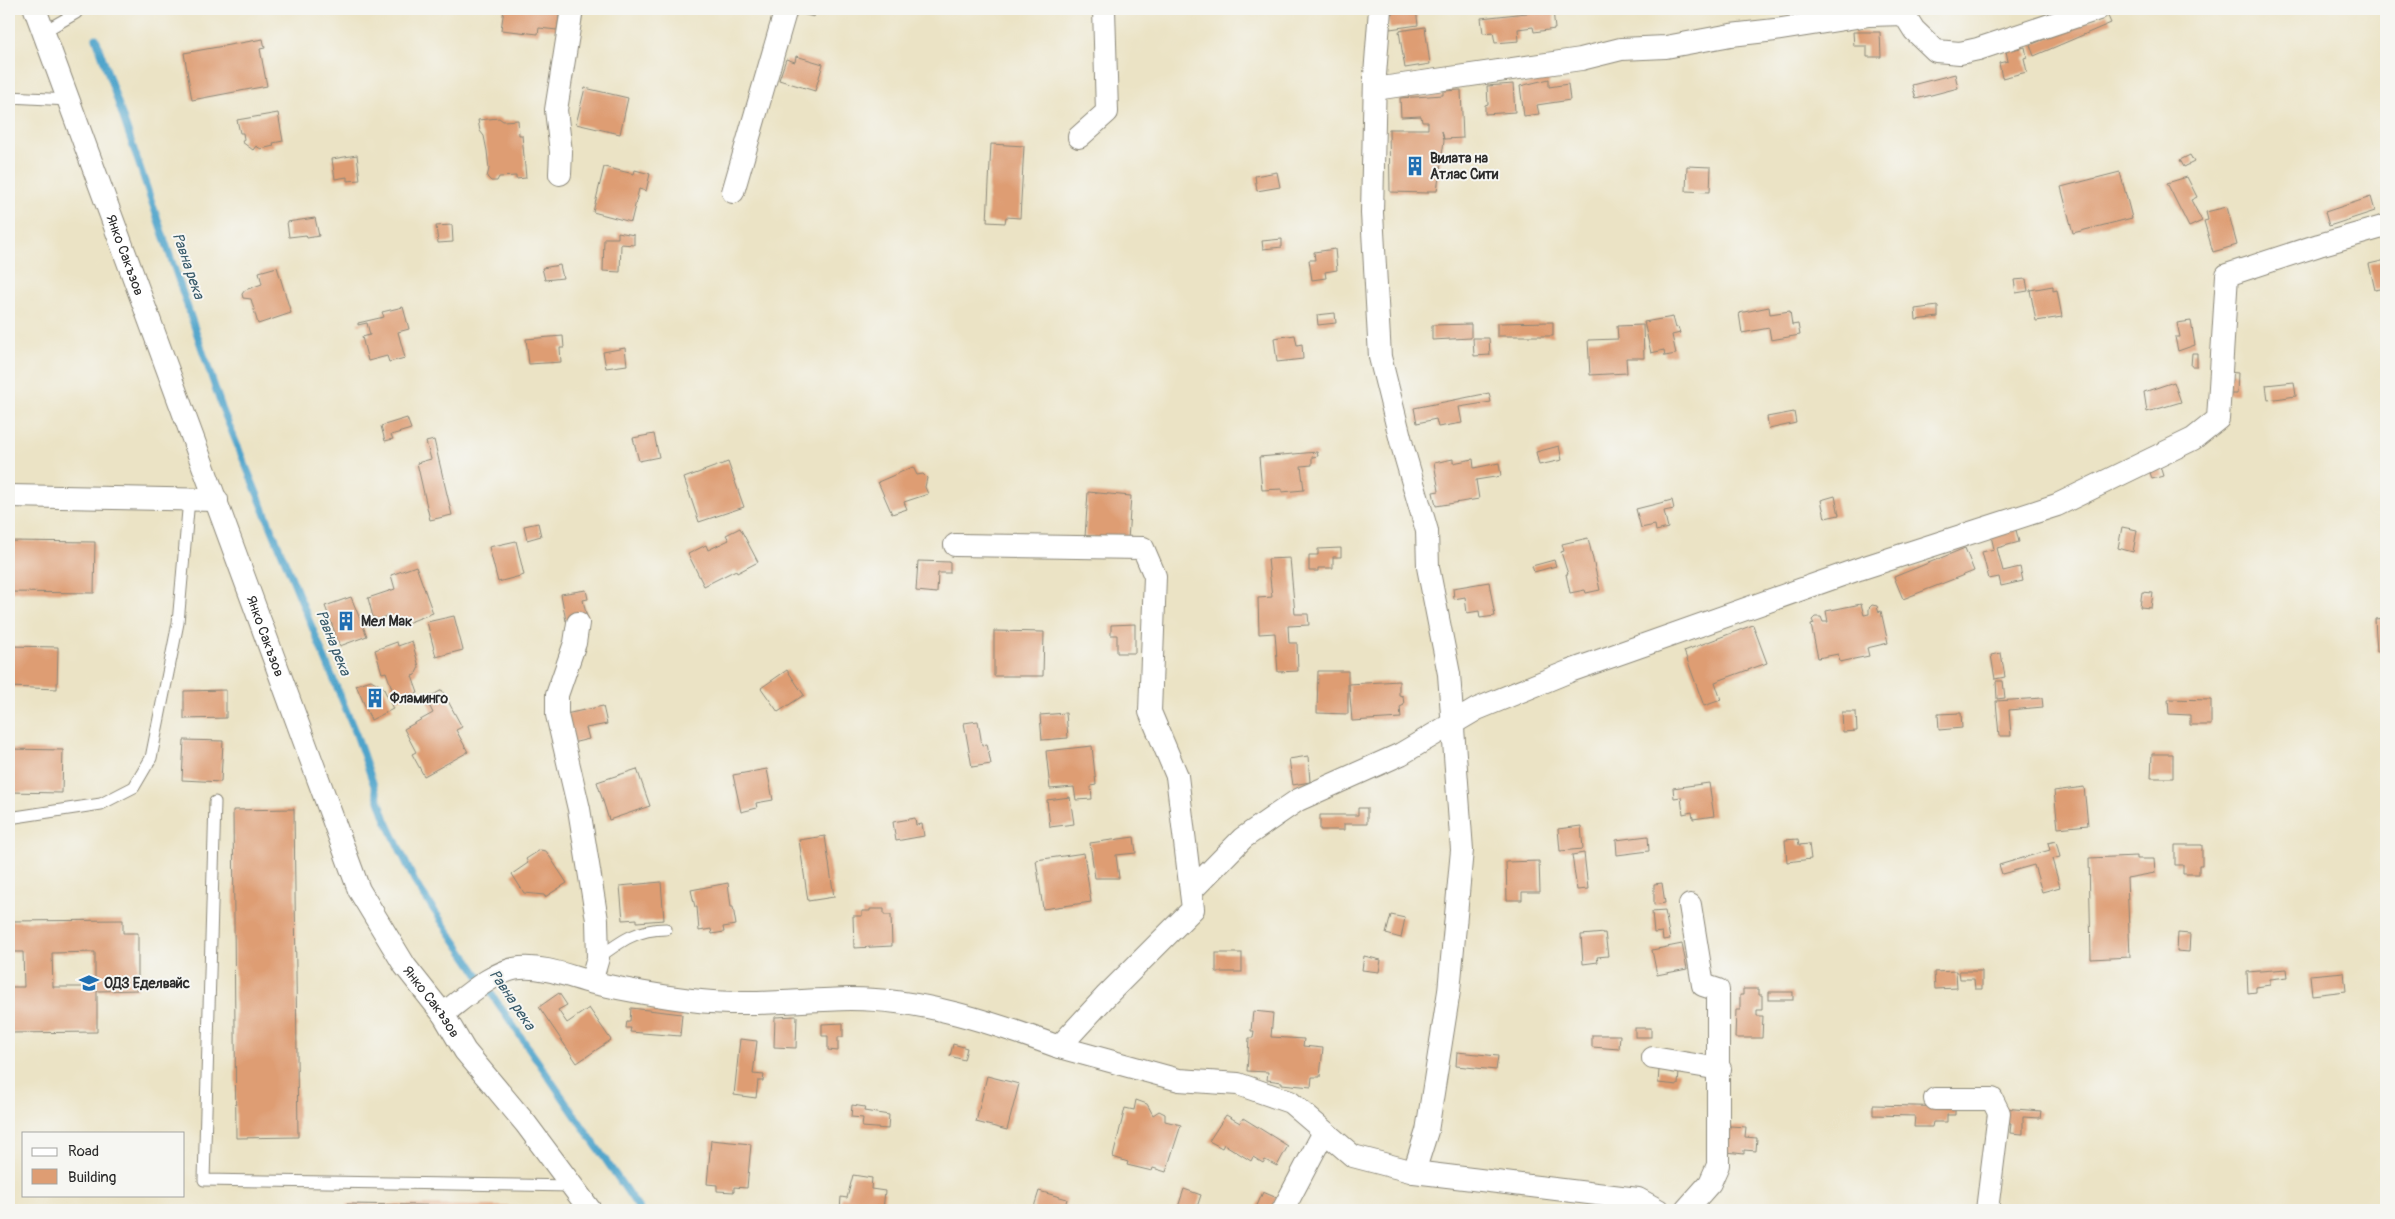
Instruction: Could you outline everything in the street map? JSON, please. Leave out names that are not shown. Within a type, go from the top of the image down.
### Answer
[{"type":"street","name":"Янко Сакъзов","points":[[35,9],[359,890],[405,966],[443,1014],[465,1051],[526,1124],[590,1210]]},
{"type":"street","points":[[560,174],[561,152],[556,110],[572,9]]},
{"type":"street","points":[[733,192],[786,9]]},
{"type":"street","points":[[1079,137],[1107,112],[1104,9]]},
{"type":"street","points":[[1380,9],[1375,89],[1372,213],[1380,357],[1404,453],[1427,531],[1428,567],[1449,674],[1462,850],[1449,990],[1427,1130],[1414,1172]]},
{"type":"street","points":[[1375,89],[1581,59],[1621,49],[1666,47],[1731,35],[1869,15],[1904,14],[1914,30],[1936,51],[1960,53],[2053,26],[2098,9]]},
{"type":"street","points":[[1191,891],[1243,838],[1298,800],[1401,754],[1477,710],[1570,671],[1859,569],[2057,505],[2193,439],[2218,419],[2227,275],[2386,226]]},
{"type":"street","points":[[9,496],[217,500]]},
{"type":"street","points":[[955,545],[1143,548],[1155,576],[1150,712],[1177,776],[1193,909],[1107,994],[1059,1047]]},
{"type":"street","points":[[578,623],[575,644],[557,695],[557,715],[579,809],[597,920],[598,958],[591,982]]},
{"type":"street","points":[[1686,1210],[1710,1183],[1718,1165],[1720,1069],[1718,990],[1703,985],[1690,905]]},
{"type":"street","points":[[443,1014],[500,973],[520,968],[547,970],[644,994],[698,1001],[766,1003],[851,999],[906,1003],[982,1019],[1059,1047],[1179,1080],[1238,1084],[1290,1102],[1354,1156],[1414,1172],[1638,1199],[1658,1210]]},
{"type":"street","points":[[1653,1058],[1720,1069]]},
{"type":"street","points":[[1936,1100],[1992,1100],[1999,1113],[1987,1210]]},
{"type":"street","points":[[1283,1210],[1324,1132]]},
{"type":"lane","points":[[43,32],[76,13],[79,9]]},
{"type":"lane","points":[[9,108],[9,97],[69,100]]},
{"type":"lane","points":[[9,818],[101,804],[134,787],[151,758],[178,623],[190,499]]},
{"type":"lane","points":[[215,802],[204,1180],[572,1186]]},
{"type":"lane","points":[[598,958],[625,938],[650,929],[666,929]]},
{"type":"building","points":[[504,9],[560,10],[557,30],[539,28],[538,34],[501,30]]},
{"type":"building","points":[[787,9],[816,9],[814,17]]},
{"type":"building","points":[[1416,9],[1418,25],[1390,29],[1387,14]]},
{"type":"building","points":[[1553,10],[1555,29],[1534,32],[1533,27],[1518,29],[1519,41],[1495,43],[1493,32],[1483,33],[1481,18]]},
{"type":"building","points":[[2107,14],[2111,23],[2034,56],[2030,45]]},
{"type":"building","points":[[1425,27],[1430,64],[1405,68],[1399,31]]},
{"type":"building","points":[[1853,32],[1880,32],[1881,57],[1867,57],[1867,46],[1854,46]]},
{"type":"building","points":[[263,39],[265,48],[260,49],[267,86],[192,100],[184,53]]},
{"type":"building","points":[[2025,47],[2027,57],[2024,58],[2027,72],[2002,78],[1999,63],[2008,61],[2006,51]]},
{"type":"building","points":[[796,56],[823,64],[815,91],[779,80],[786,59],[795,62]]},
{"type":"building","points":[[1955,74],[1958,88],[1916,99],[1912,85]]},
{"type":"building","points":[[1549,79],[1549,87],[1568,84],[1570,100],[1537,105],[1539,114],[1524,116],[1520,86]]},
{"type":"building","points":[[1513,84],[1515,112],[1485,114],[1485,105],[1488,104],[1487,86]]},
{"type":"building","points":[[585,88],[628,98],[620,134],[576,124]]},
{"type":"building","name":"Вилата на Атлас Сити","points":[[1461,90],[1463,138],[1444,139],[1442,131],[1444,141],[1437,191],[1428,191],[1428,193],[1390,192],[1389,129],[1428,129],[1428,122],[1422,122],[1421,116],[1401,117],[1400,98],[1443,95],[1443,91]]},
{"type":"building","points":[[278,113],[283,141],[273,143],[274,146],[261,149],[256,146],[253,150],[242,142],[244,139],[243,133],[240,133],[237,120]]},
{"type":"building","points":[[499,118],[503,121],[518,120],[519,135],[522,135],[526,178],[516,179],[516,176],[499,177],[497,181],[491,181],[487,177],[489,169],[487,151],[478,120]]},
{"type":"building","points":[[991,144],[1024,146],[1020,218],[1006,217],[1005,223],[987,222]]},
{"type":"building","points":[[357,155],[360,180],[347,181],[347,177],[335,179],[332,159]]},
{"type":"building","points":[[2190,155],[2194,162],[2184,167],[2180,160]]},
{"type":"building","points":[[1687,166],[1711,167],[1710,192],[1686,191]]},
{"type":"building","points":[[604,167],[634,174],[635,170],[650,174],[646,191],[639,189],[631,222],[593,212]]},
{"type":"building","points":[[1277,172],[1280,187],[1257,191],[1255,176]]},
{"type":"building","points":[[2120,172],[2132,218],[2073,233],[2061,187]]},
{"type":"building","points":[[2187,177],[2197,197],[2191,200],[2202,221],[2189,227],[2167,183]]},
{"type":"building","points":[[2371,197],[2375,211],[2329,226],[2325,212]]},
{"type":"building","points":[[2227,207],[2237,245],[2213,252],[2204,221],[2208,220],[2206,212]]},
{"type":"building","points":[[315,218],[319,236],[307,238],[306,235],[289,237],[287,222]]},
{"type":"building","points":[[452,225],[453,242],[438,243],[436,226]]},
{"type":"building","points":[[618,232],[634,235],[634,245],[621,244],[620,272],[603,271],[604,238],[618,238]]},
{"type":"building","points":[[1282,239],[1282,247],[1263,249],[1262,241]]},
{"type":"building","points":[[1335,249],[1337,270],[1325,272],[1326,278],[1312,280],[1309,260],[1315,260],[1314,252]]},
{"type":"building","points":[[2386,260],[2386,288],[2375,290],[2369,264]]},
{"type":"building","points":[[560,265],[563,278],[545,280],[542,268]]},
{"type":"building","points":[[277,267],[291,313],[258,324],[251,299],[243,298],[242,294],[245,290],[262,284],[259,272]]},
{"type":"building","points":[[2026,279],[2028,291],[2016,293],[2014,280]]},
{"type":"building","points":[[2053,286],[2053,291],[2057,290],[2062,317],[2036,321],[2030,290]]},
{"type":"building","points":[[1938,306],[1938,317],[1916,320],[1915,309]]},
{"type":"building","points":[[403,307],[409,329],[398,332],[405,358],[389,362],[387,356],[368,361],[362,337],[370,335],[367,323],[358,325],[358,323],[384,317],[382,312]]},
{"type":"building","points":[[1769,307],[1770,314],[1790,311],[1792,325],[1798,324],[1800,335],[1771,340],[1769,328],[1742,333],[1739,313]]},
{"type":"building","points":[[1335,313],[1336,323],[1318,325],[1317,315]]},
{"type":"building","points":[[1673,317],[1676,328],[1678,327],[1680,333],[1672,335],[1676,354],[1665,356],[1664,350],[1651,353],[1644,322]]},
{"type":"building","points":[[2191,321],[2195,345],[2178,351],[2175,337],[2180,337],[2177,323]]},
{"type":"building","points":[[1553,322],[1553,336],[1497,336],[1497,323]]},
{"type":"building","points":[[1471,324],[1471,338],[1432,340],[1432,325]]},
{"type":"building","points":[[1643,325],[1644,358],[1626,358],[1627,373],[1590,375],[1588,340],[1618,339],[1617,326]]},
{"type":"building","points":[[1295,335],[1297,345],[1302,344],[1303,359],[1277,362],[1274,338]]},
{"type":"building","points":[[563,336],[564,348],[560,348],[561,362],[529,364],[526,339]]},
{"type":"building","points":[[1473,338],[1489,338],[1490,355],[1474,356]]},
{"type":"building","points":[[625,348],[627,365],[606,368],[603,352]]},
{"type":"building","points":[[2192,353],[2197,353],[2197,366],[2191,366]]},
{"type":"building","points":[[2227,372],[2238,373],[2237,394],[2226,394]]},
{"type":"building","points":[[2174,382],[2181,402],[2147,412],[2144,392]]},
{"type":"building","points":[[2294,382],[2296,396],[2268,400],[2266,385]]},
{"type":"building","points":[[1489,393],[1491,402],[1459,407],[1462,423],[1438,427],[1436,419],[1417,423],[1414,408]]},
{"type":"building","points":[[1794,412],[1796,423],[1769,429],[1767,417]]},
{"type":"building","points":[[407,418],[411,429],[391,435],[393,439],[385,441],[381,426]]},
{"type":"building","points":[[654,434],[659,457],[639,461],[633,438]]},
{"type":"building","points":[[434,440],[452,515],[430,520],[417,463],[431,459],[426,442]]},
{"type":"building","points":[[1559,446],[1562,460],[1539,465],[1536,452]]},
{"type":"building","points":[[1317,452],[1318,456],[1312,457],[1312,465],[1301,466],[1304,490],[1282,492],[1282,489],[1262,490],[1259,457]]},
{"type":"building","points":[[1453,459],[1453,463],[1473,459],[1474,468],[1499,463],[1501,476],[1476,480],[1479,499],[1436,506],[1433,492],[1439,491],[1434,463]]},
{"type":"building","points":[[728,462],[744,507],[699,522],[684,478]]},
{"type":"building","points":[[2160,466],[2163,476],[2152,479],[2149,469]]},
{"type":"building","points":[[913,467],[917,475],[923,474],[927,478],[925,487],[928,494],[904,502],[907,509],[892,514],[878,482]]},
{"type":"building","points":[[2382,470],[2386,470],[2385,495]]},
{"type":"building","points":[[1088,492],[1131,496],[1128,540],[1085,537]]},
{"type":"building","points":[[1835,496],[1839,515],[1825,518],[1821,500]]},
{"type":"building","points":[[1672,500],[1674,509],[1664,511],[1668,528],[1656,531],[1655,525],[1641,528],[1636,509]]},
{"type":"building","points":[[538,523],[541,536],[527,540],[524,526]]},
{"type":"building","points":[[2122,527],[2137,530],[2133,552],[2118,548]]},
{"type":"building","points":[[740,528],[758,562],[737,573],[736,570],[704,586],[688,554],[706,545],[708,550],[729,540],[726,535]]},
{"type":"building","points":[[2016,530],[2019,542],[1997,548],[2003,571],[2020,567],[2023,581],[2001,586],[1999,577],[1989,579],[1982,552],[1994,549],[1991,536]]},
{"type":"building","points":[[1588,538],[1600,590],[1586,593],[1585,590],[1570,593],[1566,574],[1568,574],[1561,552],[1564,551],[1562,544]]},
{"type":"building","points":[[9,541],[95,542],[94,593],[9,592]]},
{"type":"building","points":[[516,541],[524,575],[498,582],[489,547]]},
{"type":"building","points":[[1341,548],[1341,557],[1333,557],[1333,568],[1318,568],[1318,571],[1309,571],[1309,555],[1318,555],[1318,549]]},
{"type":"building","points":[[1965,548],[1974,571],[1903,599],[1894,577]]},
{"type":"building","points":[[1290,558],[1295,614],[1308,614],[1309,625],[1288,626],[1289,643],[1297,643],[1298,671],[1278,672],[1275,633],[1259,634],[1258,598],[1272,597],[1268,559]]},
{"type":"building","points":[[1554,560],[1556,566],[1534,572],[1532,566]]},
{"type":"building","points":[[918,561],[950,562],[950,573],[938,573],[937,593],[916,591]]},
{"type":"building","points":[[416,566],[433,613],[394,628],[389,614],[379,620],[373,617],[368,598],[395,589],[391,575]]},
{"type":"building","points":[[1489,582],[1495,616],[1480,618],[1479,611],[1467,613],[1465,597],[1454,599],[1453,588]]},
{"type":"building","points":[[586,590],[588,599],[583,600],[587,618],[566,621],[561,594]]},
{"type":"building","points":[[2142,592],[2153,593],[2151,608],[2140,607]]},
{"type":"building","name":"Мел Мак","points":[[351,597],[367,636],[340,646],[325,606]]},
{"type":"building","points":[[1861,604],[1864,615],[1869,614],[1869,608],[1872,605],[1877,606],[1879,612],[1881,611],[1888,643],[1867,648],[1869,656],[1840,662],[1838,654],[1818,658],[1811,625],[1814,624],[1812,620],[1815,617],[1821,617],[1823,622],[1828,622],[1826,611]]},
{"type":"building","points":[[454,616],[463,650],[436,657],[427,622]]},
{"type":"building","points":[[2386,618],[2386,651],[2377,652],[2375,619]]},
{"type":"building","points":[[1135,624],[1135,653],[1117,653],[1117,635],[1111,635],[1111,625]]},
{"type":"building","points":[[1753,625],[1767,663],[1715,682],[1721,700],[1704,706],[1684,651]]},
{"type":"building","points":[[994,631],[1044,632],[1043,676],[994,676]]},
{"type":"building","points":[[412,641],[419,667],[415,675],[412,676],[418,693],[396,700],[386,672],[382,673],[375,650],[397,642],[398,646]]},
{"type":"building","points":[[9,646],[58,647],[57,689],[9,687]]},
{"type":"building","points":[[2001,653],[2005,677],[1995,679],[1991,655]]},
{"type":"building","points":[[787,670],[804,695],[778,712],[761,688]]},
{"type":"building","points":[[1318,671],[1348,671],[1348,714],[1317,713]]},
{"type":"building","name":"Фламинго","points":[[371,680],[383,687],[393,709],[371,720],[356,685]]},
{"type":"building","points":[[1399,681],[1399,695],[1403,696],[1404,705],[1400,707],[1401,718],[1352,721],[1349,684]]},
{"type":"building","points":[[1996,681],[2003,681],[2005,698],[1997,699]]},
{"type":"building","points":[[226,690],[226,718],[184,719],[184,691]]},
{"type":"building","points":[[442,690],[462,727],[456,730],[468,752],[424,776],[412,754],[416,752],[404,729],[433,713],[426,699]]},
{"type":"building","points":[[2042,698],[2043,707],[2009,710],[2011,736],[1999,736],[1996,701]]},
{"type":"building","points":[[2168,699],[2211,700],[2211,725],[2190,725],[2190,715],[2169,714]]},
{"type":"building","points":[[603,706],[607,724],[586,728],[589,739],[568,744],[561,715]]},
{"type":"building","points":[[1842,712],[1856,712],[1857,731],[1843,732]]},
{"type":"building","points":[[1066,713],[1068,738],[1042,740],[1040,715]]},
{"type":"building","points":[[1961,713],[1962,728],[1939,730],[1938,714]]},
{"type":"building","points":[[978,721],[982,745],[987,744],[991,764],[972,767],[964,723]]},
{"type":"building","points":[[184,740],[223,741],[221,782],[182,780]]},
{"type":"building","points":[[1092,746],[1096,785],[1091,786],[1092,799],[1076,800],[1074,787],[1050,789],[1046,751]]},
{"type":"building","points":[[9,749],[63,750],[62,793],[9,792]]},
{"type":"building","points":[[2152,754],[2173,754],[2173,778],[2151,778]]},
{"type":"building","points":[[1308,756],[1310,782],[1293,785],[1289,759]]},
{"type":"building","points":[[637,769],[650,806],[609,820],[597,782]]},
{"type":"building","points":[[767,769],[773,800],[756,803],[757,808],[741,812],[733,775]]},
{"type":"building","points":[[1709,783],[1714,816],[1693,819],[1692,812],[1683,814],[1681,797],[1674,798],[1673,788]]},
{"type":"building","points":[[2084,787],[2088,825],[2058,828],[2054,791]]},
{"type":"building","points":[[1070,797],[1074,824],[1050,827],[1047,800]]},
{"type":"building","points":[[1358,808],[1367,808],[1367,824],[1344,824],[1344,830],[1320,830],[1320,815],[1358,815]]},
{"type":"building","points":[[294,809],[298,1137],[236,1138],[233,810]]},
{"type":"building","points":[[915,818],[916,825],[922,824],[924,836],[896,841],[893,822]]},
{"type":"building","points":[[1581,826],[1583,849],[1560,851],[1558,829]]},
{"type":"building","points":[[825,836],[834,897],[808,901],[799,840]]},
{"type":"building","points":[[1648,836],[1649,851],[1617,855],[1616,840]]},
{"type":"building","points":[[1134,837],[1136,853],[1116,855],[1119,878],[1095,878],[1090,843]]},
{"type":"building","points":[[1798,839],[1799,845],[1809,844],[1811,859],[1787,862],[1785,840]]},
{"type":"building","points":[[2056,841],[2060,857],[2052,859],[2060,887],[2042,892],[2034,865],[2002,874],[1999,865],[2050,850],[2048,843]]},
{"type":"building","points":[[2175,845],[2202,845],[2202,865],[2199,865],[2199,874],[2183,874],[2183,865],[2175,865]]},
{"type":"building","points":[[540,850],[546,851],[567,883],[545,897],[544,895],[524,893],[512,874],[528,863],[526,859]]},
{"type":"building","points":[[1084,853],[1091,902],[1043,909],[1036,860]]},
{"type":"building","points":[[1584,853],[1588,889],[1577,890],[1572,855]]},
{"type":"building","points":[[2137,856],[2137,859],[2154,859],[2155,873],[2127,878],[2130,957],[2091,959],[2089,858]]},
{"type":"building","points":[[1539,861],[1540,892],[1522,892],[1522,900],[1507,900],[1506,862]]},
{"type":"building","points":[[661,882],[664,920],[637,922],[637,919],[623,920],[620,886]]},
{"type":"building","points":[[728,883],[731,907],[733,907],[736,925],[723,927],[724,932],[712,934],[711,929],[699,931],[697,907],[695,907],[691,890]]},
{"type":"building","points":[[1662,883],[1665,903],[1654,905],[1654,884]]},
{"type":"building","points":[[870,909],[884,909],[884,915],[891,915],[892,946],[854,948],[853,916],[862,916],[862,911],[870,911]]},
{"type":"building","points":[[1665,911],[1670,939],[1663,940],[1662,932],[1654,933],[1652,912]]},
{"type":"building","points":[[1391,915],[1405,918],[1401,938],[1386,934]]},
{"type":"building","points":[[123,920],[123,933],[138,933],[138,990],[97,991],[97,1032],[9,1033],[9,987],[24,987],[23,952],[9,952],[9,921]],"holes":[[[95,952],[95,987],[53,987],[52,953]]]},
{"type":"building","points":[[1605,933],[1608,956],[1597,957],[1598,962],[1583,964],[1581,935]]},
{"type":"building","points":[[2178,933],[2190,934],[2189,952],[2177,951]]},
{"type":"building","points":[[1682,944],[1687,969],[1657,975],[1652,950]]},
{"type":"building","points":[[1216,953],[1242,953],[1242,972],[1216,972]]},
{"type":"building","points":[[1364,956],[1381,960],[1379,972],[1362,970]]},
{"type":"building","points":[[2287,969],[2288,977],[2270,979],[2270,985],[2256,987],[2256,992],[2248,993],[2247,972]]},
{"type":"building","points":[[1956,971],[1957,988],[1935,989],[1934,972]]},
{"type":"building","points":[[1959,971],[1982,971],[1982,989],[1975,989],[1974,979],[1960,979]]},
{"type":"building","points":[[2344,972],[2346,991],[2312,995],[2310,975]]},
{"type":"building","points":[[1743,989],[1759,989],[1759,995],[1762,995],[1762,1010],[1757,1010],[1757,1016],[1763,1016],[1762,1038],[1735,1038],[1736,1010],[1740,1010],[1740,995],[1743,995]]},
{"type":"building","points":[[1769,992],[1793,992],[1793,1000],[1769,1000]]},
{"type":"building","points":[[559,993],[567,1005],[558,1010],[567,1023],[589,1008],[611,1040],[577,1063],[539,1007]]},
{"type":"building","points":[[631,1008],[682,1014],[680,1036],[630,1032],[631,1028],[626,1028],[627,1021],[630,1021]]},
{"type":"building","points":[[1253,1011],[1273,1013],[1271,1037],[1304,1039],[1303,1046],[1323,1048],[1320,1077],[1312,1077],[1311,1087],[1282,1084],[1282,1082],[1267,1080],[1268,1072],[1247,1071],[1249,1038],[1253,1038],[1254,1031],[1251,1031]]},
{"type":"building","points":[[797,1016],[796,1048],[774,1047],[775,1017]]},
{"type":"building","points":[[843,1023],[843,1037],[838,1037],[838,1051],[828,1050],[828,1036],[822,1036],[822,1024]]},
{"type":"building","points":[[1635,1028],[1651,1028],[1651,1037],[1635,1037]]},
{"type":"building","points":[[1592,1035],[1620,1035],[1619,1049],[1592,1047]]},
{"type":"building","points":[[740,1039],[757,1041],[753,1074],[764,1075],[763,1081],[758,1081],[756,1098],[734,1095]]},
{"type":"building","points":[[953,1044],[967,1048],[964,1060],[950,1056]]},
{"type":"building","points":[[1457,1052],[1498,1056],[1496,1070],[1456,1066]]},
{"type":"building","points":[[1659,1070],[1679,1072],[1678,1085],[1658,1083]]},
{"type":"building","points":[[987,1076],[1019,1084],[1007,1130],[976,1122]]},
{"type":"building","points":[[1136,1100],[1147,1104],[1153,1115],[1159,1111],[1165,1114],[1165,1121],[1181,1125],[1166,1172],[1153,1168],[1152,1171],[1127,1165],[1128,1162],[1113,1157],[1125,1108],[1134,1110]]},
{"type":"building","points":[[852,1105],[865,1107],[864,1111],[889,1115],[888,1129],[862,1127],[863,1118],[851,1117]]},
{"type":"building","points":[[1873,1105],[1955,1107],[1955,1115],[1947,1115],[1947,1122],[1933,1122],[1932,1127],[1914,1127],[1915,1116],[1873,1115]]},
{"type":"building","points":[[2002,1108],[2041,1111],[2040,1118],[2023,1117],[2023,1134],[2010,1133],[2011,1123],[2001,1123]]},
{"type":"building","points":[[1226,1115],[1240,1123],[1243,1118],[1288,1146],[1277,1166],[1265,1160],[1263,1163],[1253,1157],[1251,1161],[1224,1144],[1222,1148],[1209,1141]]},
{"type":"building","points":[[1730,1126],[1746,1127],[1745,1137],[1757,1138],[1756,1151],[1744,1150],[1744,1154],[1727,1152]]},
{"type":"building","points":[[711,1140],[751,1144],[747,1188],[734,1187],[734,1192],[717,1191],[717,1185],[707,1184]]},
{"type":"building","points":[[853,1175],[872,1178],[871,1189],[885,1191],[883,1210],[840,1210],[841,1197],[847,1198]]},
{"type":"building","points":[[1184,1189],[1201,1195],[1197,1207],[1206,1210],[1177,1210]]},
{"type":"building","points":[[1039,1191],[1067,1199],[1064,1210],[1033,1210]]},
{"type":"building","points":[[1263,1192],[1277,1198],[1271,1210],[1255,1210]]},
{"type":"building","points":[[347,1204],[551,1207],[551,1210],[347,1210]]},
{"type":"building","points":[[1473,1206],[1502,1208],[1502,1210],[1472,1210]]},
{"type":"waterway","name":"Равна река","points":[[96,38],[222,408],[356,734],[386,820],[416,884],[640,1210]]},
{"type":"place","name":"Вилата на Атлас Сити","points":[[1415,166]]},
{"type":"place","name":"Мел Мак","points":[[346,621]]},
{"type":"place","name":"Фламинго","points":[[375,698]]},
{"type":"place","name":"ОДЗ Еделвайс","points":[[89,983]]}]
